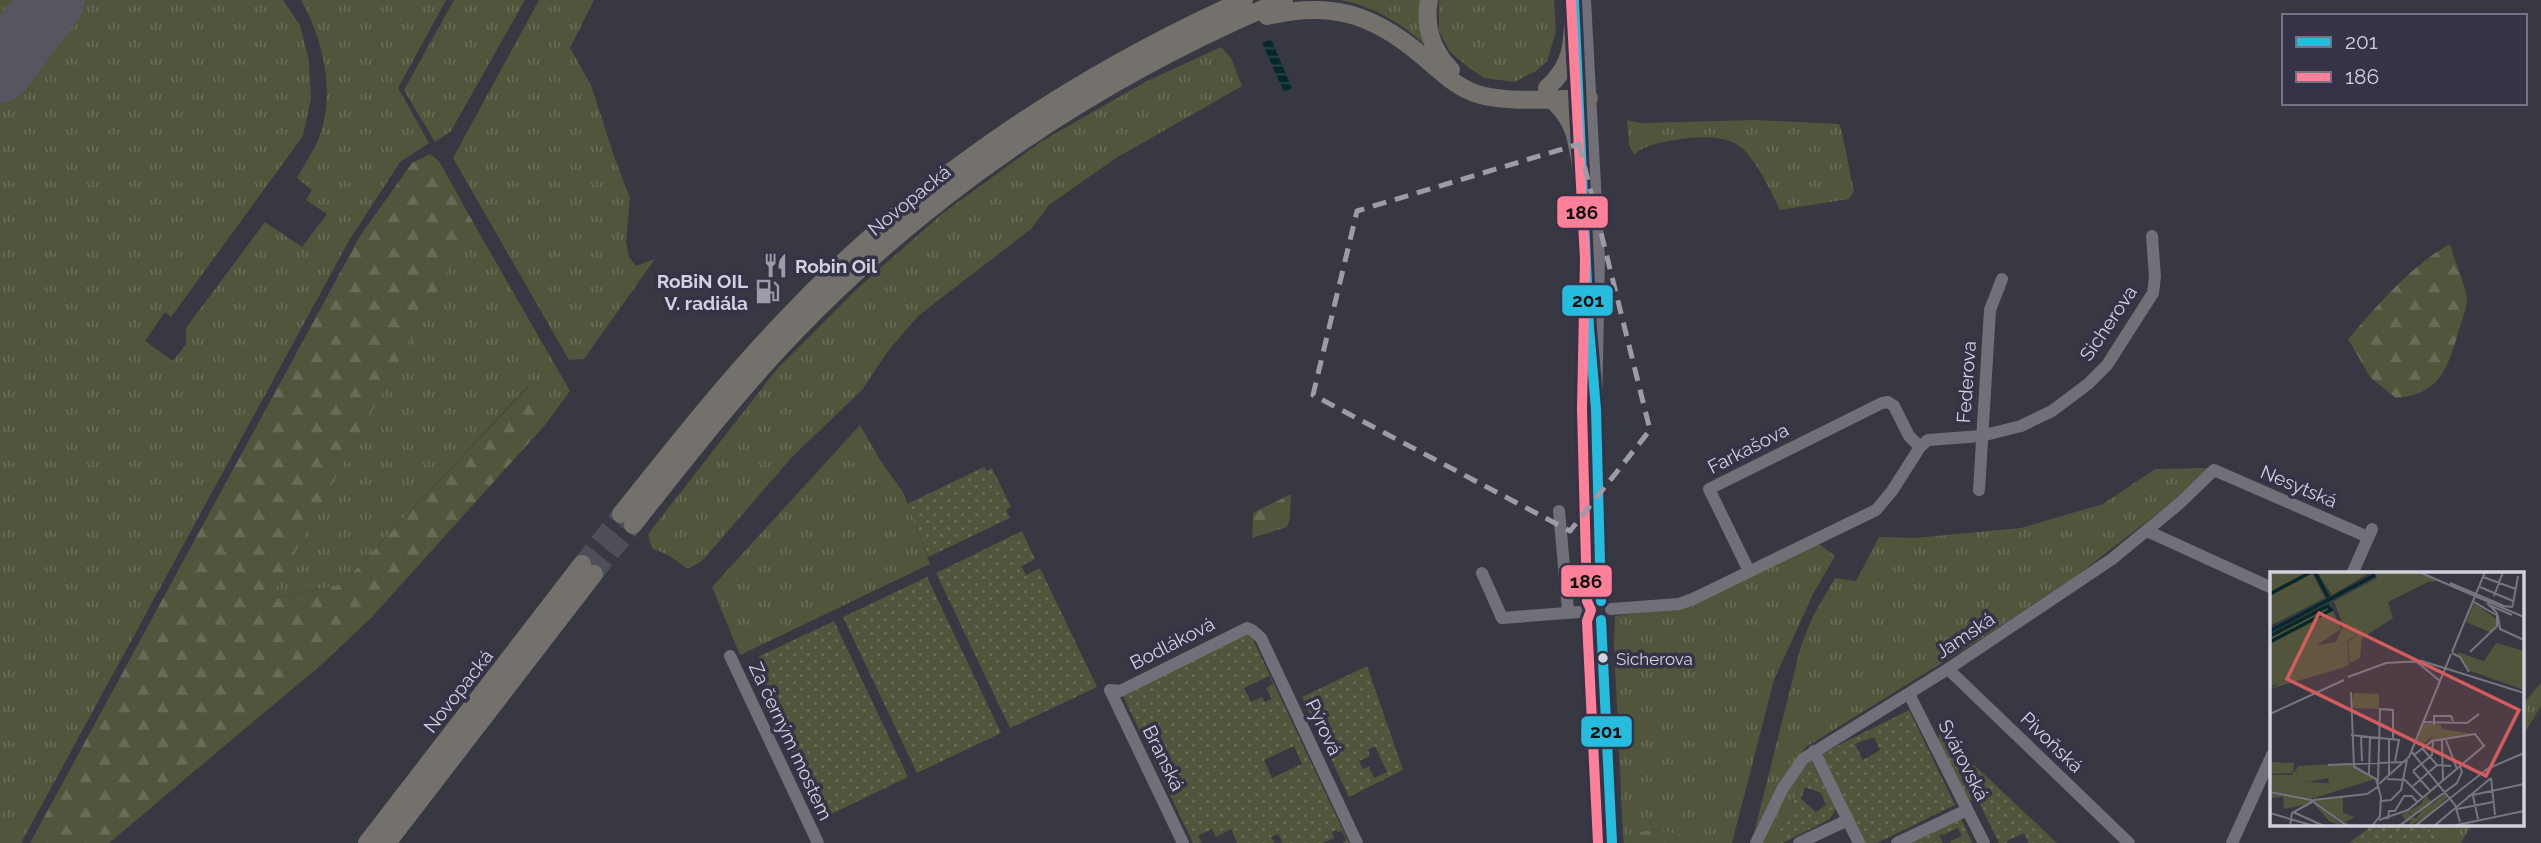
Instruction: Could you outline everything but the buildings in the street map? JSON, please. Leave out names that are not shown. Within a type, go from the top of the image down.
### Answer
[{"type":"highway","name":"Novopacká","points":[[1244,0],[1153,44],[1045,106],[988,145],[907,207],[840,265],[783,321],[733,376],[627,519],[754,376],[850,277],[967,180],[1052,121],[1118,81],[1219,29],[1284,0]]},
{"type":"highway","points":[[1429,0],[1427,19],[1430,38],[1444,62],[1457,75],[1472,85],[1488,90],[1549,94],[1574,127],[1583,180]]},
{"type":"highway","points":[[1549,94],[1568,62],[1577,1]]},
{"type":"highway","points":[[1219,29],[1295,10],[1336,11],[1371,20],[1390,30],[1471,92],[1499,97],[1584,93]]},
{"type":"highway","name":"Novopacká","points":[[367,843],[588,569],[387,843]]},
{"type":"street","points":[[1577,1],[1599,258],[1596,408],[1601,610],[1612,843]]},
{"type":"street","points":[[1584,93],[1583,180],[1589,328],[1596,408]]},
{"type":"street","name":"Sicherova","points":[[1920,447],[1928,440],[1982,436],[2021,426],[2052,411],[2078,393],[2106,365],[2153,293],[2155,277],[2152,236]]},
{"type":"street","name":"Federova","points":[[1979,490],[1990,310],[2003,279]]},
{"type":"street","name":"Farkašova","points":[[1749,571],[1709,489],[1864,411],[1888,402],[1894,406],[1909,436],[1920,447]]},
{"type":"street","points":[[1482,573],[1502,618],[1679,604],[1876,510],[1892,491],[1920,447]]},
{"type":"street","name":"Jamská","points":[[1756,843],[1783,788],[1803,760],[1814,751],[1948,669],[2112,559],[2180,503],[2214,470]]},
{"type":"street","name":"Nesytská","points":[[2214,470],[2370,533],[2352,572]]},
{"type":"street","points":[[1559,511],[1568,611]]},
{"type":"street","points":[[2147,531],[2270,587]]},
{"type":"street","name":"Bodláková","points":[[1110,691],[1120,691],[1238,631],[1252,629]]},
{"type":"street","name":"Pýrová","points":[[1252,629],[1261,638],[1357,843]]},
{"type":"street","name":"Za černým mostem","points":[[730,656],[818,843]]},
{"type":"street","name":"Pivoňská","points":[[1948,669],[2129,843]]},
{"type":"street","name":"Branská","points":[[1110,691],[1183,843]]},
{"type":"street","name":"Svárovská","points":[[1909,694],[1984,843]]},
{"type":"street","points":[[1814,751],[1859,843]]},
{"type":"street","points":[[2232,843],[2270,759]]},
{"type":"street","points":[[1897,843],[1967,810]]},
{"type":"street","points":[[1799,843],[1848,820]]},
{"type":"highlighted area","points":[[1579,144],[1650,430],[1570,531],[1313,395],[1357,211]]},
{"type":"green space","points":[[0,0],[283,0],[300,25],[309,61],[311,98],[303,136],[171,317],[165,312],[145,341],[173,361],[186,344],[186,328],[265,222],[302,247],[327,214],[306,200],[312,190],[297,178],[316,145],[326,109],[327,90],[322,52],[301,0],[446,0],[398,88],[429,143],[400,162],[350,239],[21,843],[0,843]]},
{"type":"green space","points":[[454,0],[525,0],[451,131],[435,142],[404,90]]},
{"type":"green space","points":[[539,0],[594,0],[570,48],[591,85],[630,198],[626,242],[629,257],[636,266],[655,259],[584,359],[569,360],[453,158]]},
{"type":"green space","points":[[1341,0],[1420,0],[1420,26],[1425,45],[1386,16]]},
{"type":"green space","points":[[1439,0],[1554,0],[1556,31],[1547,61],[1536,71],[1514,82],[1485,78],[1450,52],[1439,31]]},
{"type":"green space","points":[[1221,47],[1231,58],[1242,86],[1116,158],[1049,205],[1031,229],[918,316],[888,351],[862,390],[792,457],[702,561],[688,569],[652,548],[648,534],[777,369],[859,287],[943,213],[1042,141],[1147,81]]},
{"type":"green space","points":[[1627,120],[1641,123],[1756,120],[1839,124],[1854,192],[1849,199],[1780,210],[1767,183],[1741,147],[1727,140],[1713,138],[1682,139],[1648,146],[1634,155],[1629,145]]},
{"type":"green space","points":[[430,154],[439,161],[474,224],[269,600],[342,584],[529,386],[545,425],[371,618],[322,664],[109,843],[30,843],[360,236],[412,163]]},
{"type":"green space","points":[[474,224],[570,391],[545,425],[528,386],[342,584],[268,600]]},
{"type":"green space","points":[[2450,244],[2467,301],[2450,358],[2439,378],[2431,386],[2422,392],[2396,398],[2370,377],[2348,339],[2408,275]]},
{"type":"green space","points":[[860,425],[903,492],[930,564],[740,655],[712,587]]},
{"type":"green space","points":[[984,467],[986,471],[992,468],[1011,507],[1006,510],[1010,518],[928,557],[907,504]]},
{"type":"green space","points":[[2208,468],[2172,502],[2076,576],[1806,747],[1777,787],[1754,833],[1801,646],[1813,616],[1835,578],[1856,581],[1879,537],[1914,538],[2021,528],[2103,504],[2155,469]]},
{"type":"green space","points":[[1291,494],[1287,527],[1252,538],[1253,513]]},
{"type":"green space","points":[[1022,531],[1035,559],[1021,566],[1026,575],[1040,568],[1097,687],[1010,728],[936,573]]},
{"type":"green space","points":[[1819,544],[1835,556],[1813,594],[1774,680],[1732,843],[1714,843],[1655,829],[1623,836],[1615,616],[1679,608]]},
{"type":"green space","points":[[927,577],[1001,733],[917,773],[843,617]]},
{"type":"green space","points":[[834,621],[908,777],[823,818],[761,685],[769,680],[758,657]]},
{"type":"green space","points":[[1250,633],[1349,843],[1343,843],[1346,839],[1342,831],[1336,830],[1332,832],[1334,838],[1323,843],[1283,843],[1278,834],[1271,837],[1275,843],[1237,843],[1231,829],[1216,837],[1212,829],[1198,836],[1202,843],[1193,843],[1123,696]],"holes":[[[1269,676],[1273,684],[1266,688],[1272,699],[1265,702],[1262,697],[1251,702],[1244,688]],[[1294,746],[1302,764],[1272,778],[1264,760]]]},
{"type":"green space","points":[[1367,666],[1403,770],[1349,797],[1302,697]],"holes":[[[1375,746],[1387,772],[1374,778],[1369,767],[1363,769],[1359,761],[1370,756],[1368,750]]]},
{"type":"green space","points":[[2541,683],[2541,706],[2524,734],[2524,703]]},
{"type":"green space","points":[[1909,710],[1955,805],[1877,843],[1865,843],[1821,754]],"holes":[[[1874,737],[1880,750],[1863,760],[1855,744]]]},
{"type":"green space","points":[[1936,729],[2057,843],[2029,843],[2024,833],[2007,843],[1999,843],[1979,802],[1964,799],[1936,739],[1940,737]],"holes":[[[1966,764],[1985,781],[1974,792],[1961,779],[1964,775],[1960,771]]]},
{"type":"green space","points":[[1811,760],[1774,843],[1760,843],[1788,787]]},
{"type":"green space","points":[[1811,760],[1835,811],[1830,819],[1783,843],[1774,843]],"holes":[[[1805,787],[1821,793],[1826,805],[1816,812],[1801,799]]]},
{"type":"green space","points":[[1961,818],[1972,843],[1951,843],[1950,841],[1962,836],[1958,828],[1943,835],[1939,834],[1943,843],[1909,843]]},
{"type":"green space","points":[[2371,826],[2417,826],[2440,839],[2438,843],[2349,843]]},
{"type":"green space","points":[[2417,826],[2471,826],[2461,843],[2438,843],[2440,839]]},
{"type":"green space","points":[[1655,829],[1714,843],[1624,843],[1623,836]]},
{"type":"shaded area","points":[[1271,39],[1292,88],[1284,92],[1262,43]]},
{"type":"runway","points":[[0,70],[52,0]]},
{"type":"tunnel","points":[[582,564],[621,514]]},
{"type":"tunnel","points":[[594,574],[633,525]]},
{"type":"transit line","name":"201","points":[[1574,0],[1589,328],[1596,409],[1601,601]]},
{"type":"transit line","name":"186","points":[[1571,1],[1585,259],[1582,409],[1587,601],[1591,610],[1587,621],[1598,843]]},
{"type":"transit line","name":"201","points":[[1601,620],[1612,843]]},
{"type":"place","name":"Robin Oil","points":[[775,266]]},
{"type":"place","name":"RoBiN OIL V. radiála","points":[[768,292]]},
{"type":"place","name":"Sicherova","points":[[1603,658]]}]
